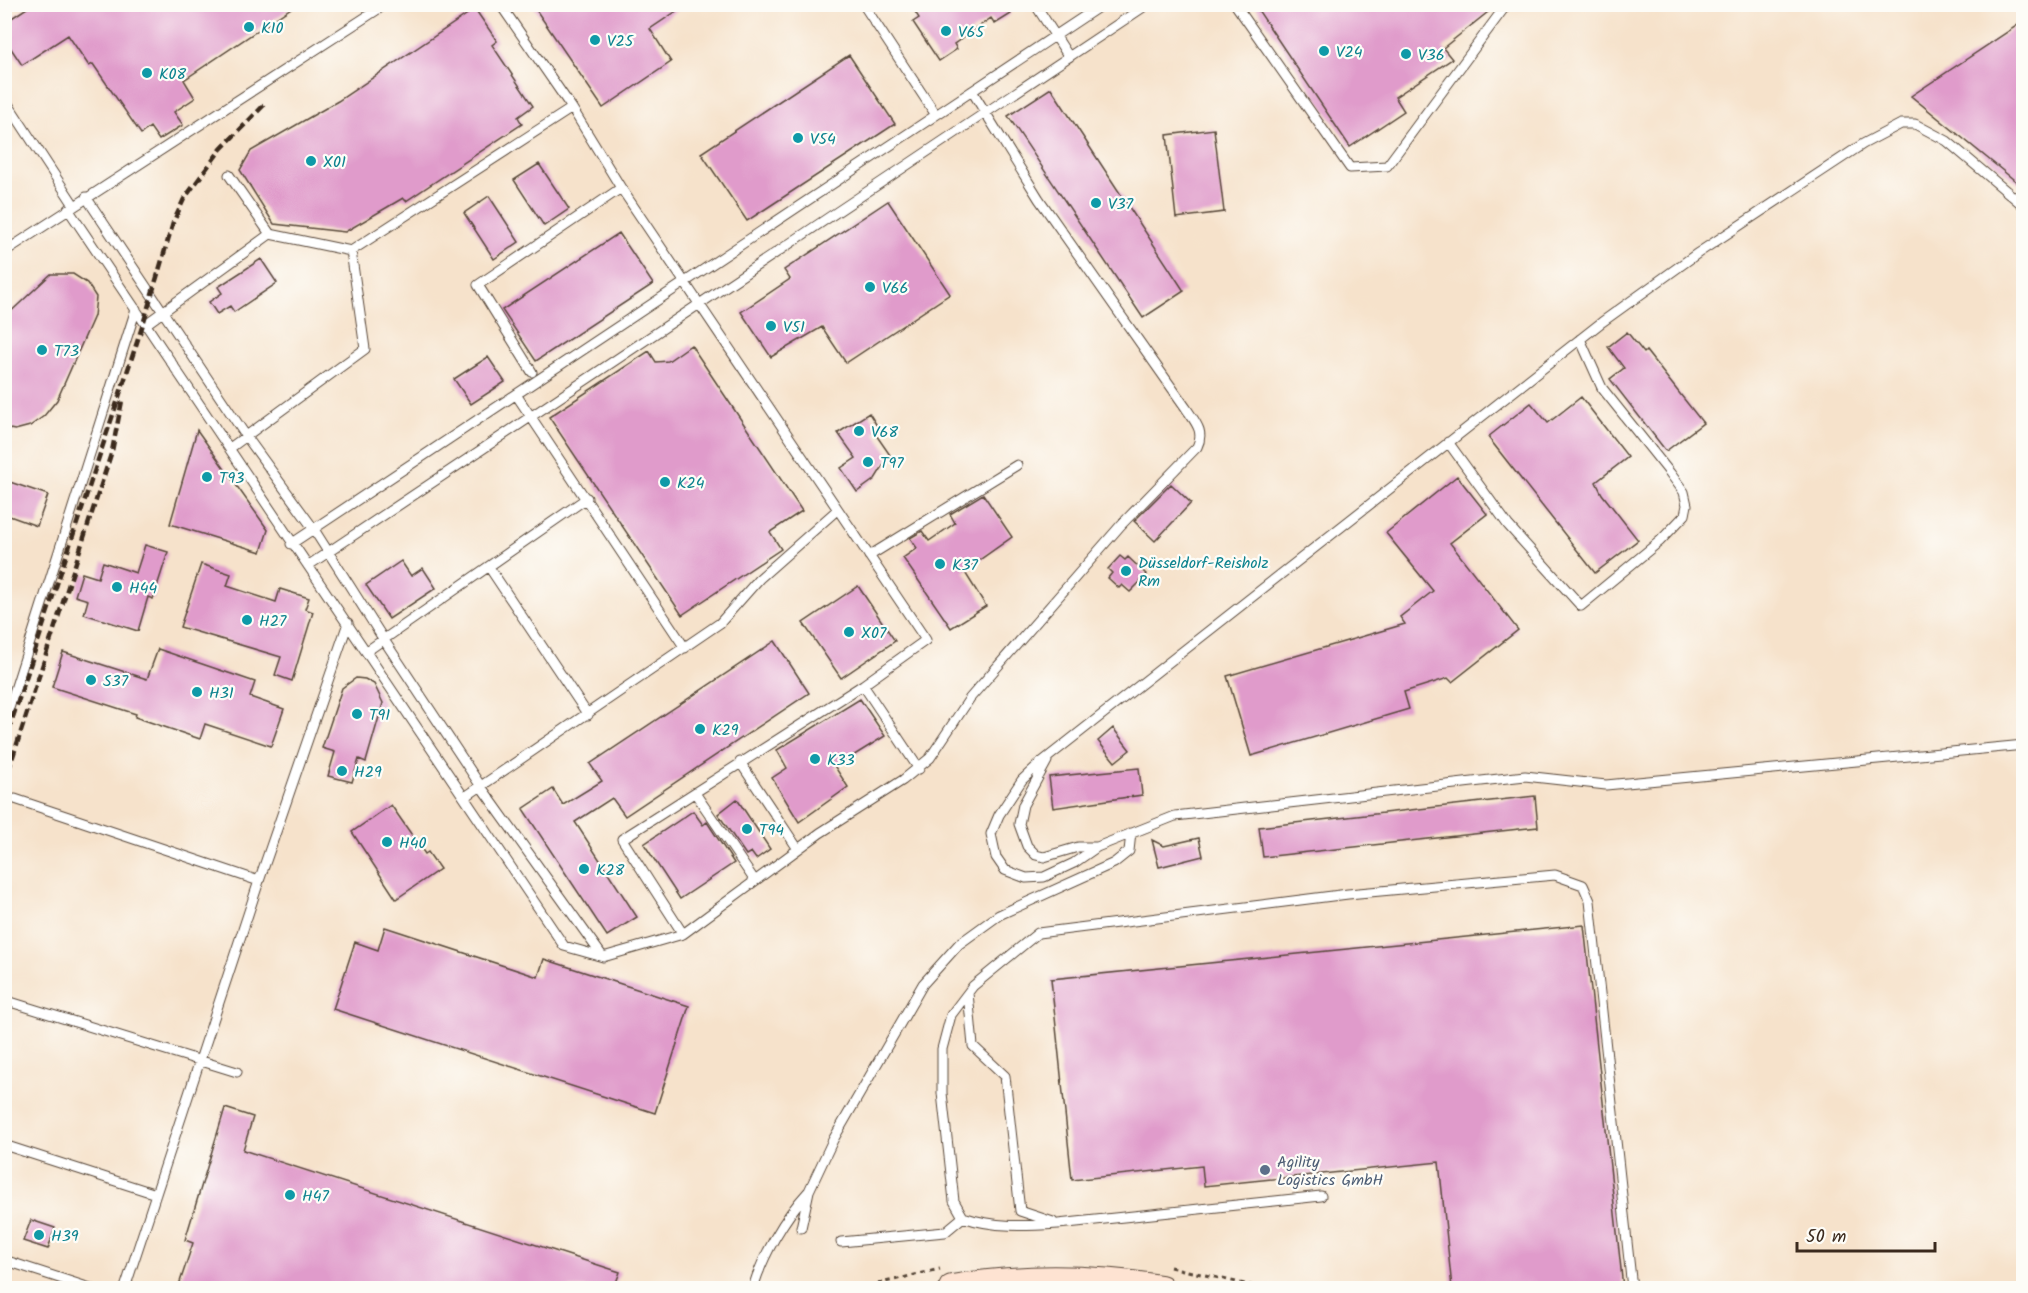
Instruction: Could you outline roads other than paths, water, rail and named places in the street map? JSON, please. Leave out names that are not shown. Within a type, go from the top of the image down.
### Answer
[{"type":"main road","points":[[952,1288],[1010,1281],[1071,1279],[1118,1281],[1161,1288]]},
{"type":"lane","points":[[4,252],[386,4]]},
{"type":"lane","points":[[500,4],[572,108],[621,188],[926,640],[863,685],[622,840],[683,934]]},
{"type":"lane","points":[[863,4],[936,115]]},
{"type":"lane","points":[[1035,4],[1069,57]]},
{"type":"lane","points":[[291,544],[517,396],[684,282],[1103,4]]},
{"type":"lane","points":[[309,565],[1148,4]]},
{"type":"lane","points":[[1235,4],[1350,168],[1387,166],[1507,4]]},
{"type":"lane","points":[[4,98],[136,309],[230,448],[291,544],[309,565],[564,946],[603,957],[683,934],[798,849],[919,769],[930,758],[969,698],[1121,525],[1197,447],[1201,438],[1201,431],[1186,408],[1039,198],[972,91]]},
{"type":"lane","points":[[229,175],[270,234],[351,251],[572,108]]},
{"type":"lane","points":[[2024,206],[1947,141],[1915,123],[1901,124],[1863,144],[1698,253],[1580,339],[1048,758],[1023,780],[999,815],[991,834],[996,857],[1005,870],[1026,878],[1044,877],[1074,863],[1097,847],[1175,816],[1525,776],[1606,785],[2024,745]]},
{"type":"lane","points":[[531,372],[478,285],[621,188]]},
{"type":"lane","points":[[86,197],[246,436],[314,528],[384,640],[482,788],[603,957]]},
{"type":"lane","points":[[146,324],[270,234]]},
{"type":"lane","points":[[230,448],[364,349],[351,251]]},
{"type":"lane","points":[[4,724],[136,309]]},
{"type":"lane","points":[[1448,442],[1508,525],[1581,606],[1660,541],[1684,515],[1687,505],[1684,492],[1628,424],[1602,388],[1580,339]]},
{"type":"lane","points":[[517,396],[685,648]]},
{"type":"lane","points":[[869,556],[1017,465]]},
{"type":"lane","points":[[367,651],[587,498]]},
{"type":"lane","points":[[465,797],[482,788],[720,623],[759,579],[837,510]]},
{"type":"lane","points":[[489,567],[588,715]]},
{"type":"lane","points":[[125,1288],[259,881],[348,623]]},
{"type":"lane","points":[[863,685],[919,769]]},
{"type":"lane","points":[[1048,758],[1023,805],[1019,824],[1027,846],[1036,855],[1044,857],[1078,846],[1097,847]]},
{"type":"lane","points":[[740,762],[798,849]]},
{"type":"lane","points":[[695,793],[755,881]]},
{"type":"lane","points":[[15,799],[259,881]]},
{"type":"lane","points":[[801,1228],[809,1191],[833,1140],[923,984],[959,944],[999,915],[1114,863],[1129,851],[1131,833]]},
{"type":"lane","points":[[1321,1196],[1058,1224],[1017,1226],[980,1223],[963,1217],[954,1201],[942,1093],[942,1049],[951,1015],[968,993],[1038,933],[1348,894],[1555,875],[1583,885],[1590,901],[1632,1288]]},
{"type":"lane","points":[[968,993],[973,1046],[1005,1076],[1020,1211],[1058,1224]]},
{"type":"lane","points":[[4,1000],[237,1072]]},
{"type":"lane","points":[[4,1145],[156,1194]]},
{"type":"lane","points":[[753,1288],[788,1217],[809,1191]]},
{"type":"lane","points":[[841,1242],[945,1232],[963,1217]]},
{"type":"lane","points":[[4,1260],[90,1288]]},
{"type":"railway","points":[[4,744],[144,321],[173,223],[184,199],[221,149],[264,105]]},
{"type":"railway","points":[[4,784],[112,451],[122,401]]},
{"type":"place","name":"K10","points":[[249,27]]},
{"type":"place","name":"V65","points":[[946,31]]},
{"type":"place","name":"V25","points":[[595,40]]},
{"type":"place","name":"V24","points":[[1324,51]]},
{"type":"place","name":"V36","points":[[1406,54]]},
{"type":"place","name":"K08","points":[[147,73]]},
{"type":"place","name":"V54","points":[[798,138]]},
{"type":"place","name":"X01","points":[[311,161]]},
{"type":"place","name":"V37","points":[[1096,203]]},
{"type":"place","name":"V66","points":[[870,287]]},
{"type":"place","name":"V51","points":[[771,326]]},
{"type":"place","name":"T73","points":[[42,350]]},
{"type":"place","name":"V68","points":[[859,431]]},
{"type":"place","name":"T97","points":[[868,462]]},
{"type":"place","name":"T93","points":[[207,477]]},
{"type":"place","name":"K24","points":[[665,482]]},
{"type":"place","name":"K37","points":[[940,564]]},
{"type":"place","name":"Düsseldorf-Reisholz Rm","points":[[1126,571]]},
{"type":"place","name":"H44","points":[[117,587]]},
{"type":"place","name":"H27","points":[[247,620]]},
{"type":"place","name":"X07","points":[[849,632]]},
{"type":"place","name":"S37","points":[[91,680]]},
{"type":"place","name":"H31","points":[[197,692]]},
{"type":"place","name":"T91","points":[[357,714]]},
{"type":"place","name":"K29","points":[[700,729]]},
{"type":"place","name":"K33","points":[[815,759]]},
{"type":"place","name":"H29","points":[[342,771]]},
{"type":"place","name":"T94","points":[[747,829]]},
{"type":"place","name":"H40","points":[[387,842]]},
{"type":"place","name":"K28","points":[[584,869]]},
{"type":"place","name":"Agility Logistics GmbH","points":[[1265,1170]]},
{"type":"place","name":"H47","points":[[290,1195]]},
{"type":"place","name":"H39","points":[[39,1235]]}]
